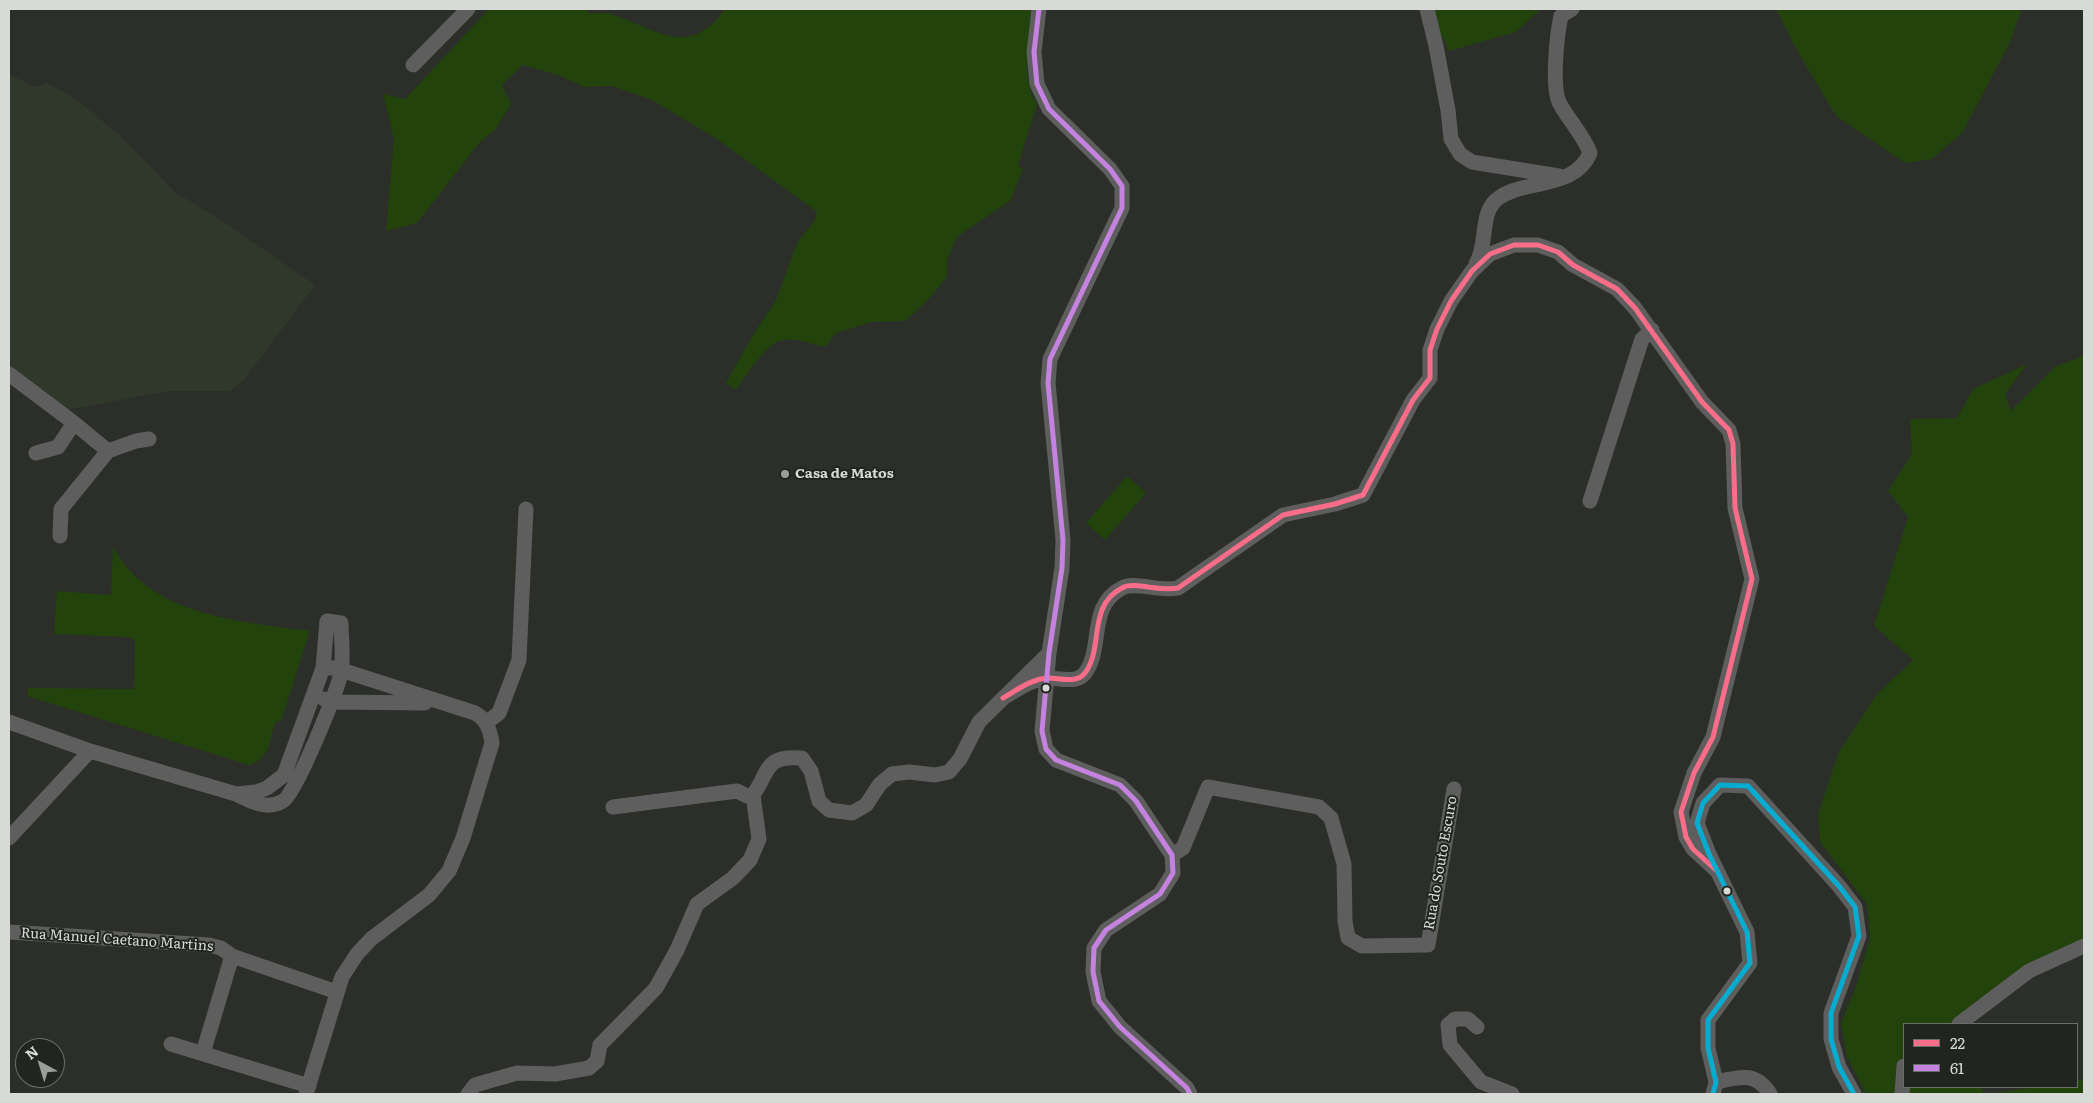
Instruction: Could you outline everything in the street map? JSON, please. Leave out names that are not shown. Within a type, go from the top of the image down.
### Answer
[{"type":"street","points":[[413,65],[468,9]]},
{"type":"street","points":[[1038,9],[1034,52],[1036,84],[1049,109],[1110,169],[1122,186],[1122,208],[1050,359],[1048,383],[1063,540],[1062,568],[1049,653],[1042,731],[1046,749],[1056,760],[1120,785],[1136,801],[1172,855],[1173,873],[1160,894],[1106,930],[1094,948],[1092,972],[1099,1001],[1120,1027],[1187,1088],[1190,1094]]},
{"type":"street","points":[[1427,9],[1448,110],[1451,140],[1460,154],[1472,162],[1564,177]]},
{"type":"street","points":[[1003,698],[1029,683],[1046,678],[1075,679],[1084,674],[1093,651],[1098,618],[1105,603],[1122,588],[1134,585],[1162,590],[1178,588],[1283,515],[1335,504],[1363,495],[1413,400],[1430,378],[1430,350],[1437,329],[1451,301],[1480,258],[1485,240],[1487,213],[1498,198],[1516,189],[1564,177],[1584,166],[1590,153],[1585,140],[1558,102],[1556,37],[1561,16],[1572,9]]},
{"type":"street","points":[[1472,271],[1490,254],[1514,245],[1538,245],[1558,252],[1574,265],[1618,289],[1652,330],[1702,402],[1729,430],[1733,444],[1736,508],[1752,579],[1713,736],[1694,773],[1681,812],[1686,837],[1693,849],[1718,870]]},
{"type":"street","points":[[1590,501],[1642,339],[1652,330]]},
{"type":"street","points":[[9,374],[108,451]]},
{"type":"street","points":[[36,453],[58,446],[74,423]]},
{"type":"street","points":[[60,536],[61,509],[108,451],[136,440],[149,439]]},
{"type":"street","points":[[486,723],[499,713],[519,660],[526,510]]},
{"type":"street","points":[[9,722],[90,751],[236,794],[254,803],[267,805],[285,800],[295,788],[320,726],[333,702],[341,670],[341,623],[327,621],[323,668],[284,775],[267,788],[256,792],[236,794]]},
{"type":"street","points":[[468,1094],[475,1085],[517,1073],[556,1074],[590,1068],[597,1061],[600,1045],[656,988],[677,950],[697,904],[733,878],[750,860],[759,839],[753,795],[768,767],[785,757],[802,758],[811,772],[819,801],[829,810],[852,813],[866,805],[880,784],[892,774],[909,772],[934,776],[948,772],[960,759],[979,722],[1049,653]]},
{"type":"street","points":[[171,1044],[203,1053],[307,1090],[342,977],[371,939],[429,895],[449,871],[463,838],[492,743],[486,723],[475,713],[442,704],[341,670],[323,668]]},
{"type":"street","points":[[314,695],[333,702],[442,704]]},
{"type":"street","points":[[9,838],[90,751]]},
{"type":"street","points":[[1770,1094],[1764,1086],[1746,1076],[1715,1088],[1708,1048],[1708,1020],[1750,963],[1747,932],[1697,823],[1702,803],[1720,785],[1748,786],[1839,886],[1855,908],[1859,936],[1831,1013],[1831,1039],[1839,1067],[1854,1094]]},
{"type":"street","name":"Rua do Souto Escuro","points":[[1172,855],[1183,848],[1208,787],[1319,807],[1331,818],[1344,864],[1345,921],[1348,938],[1362,946],[1428,945],[1454,789]]},
{"type":"street","points":[[613,807],[737,791],[747,796],[753,795]]},
{"type":"street","name":"Rua Manuel Caetano Martins","points":[[9,932],[209,945],[221,948],[232,956],[337,992]]},
{"type":"street","points":[[1960,1023],[2029,971],[2084,946]]},
{"type":"street","points":[[203,1053],[232,956]]},
{"type":"street","points":[[1477,1027],[1468,1019],[1455,1018],[1448,1025],[1450,1045],[1481,1082],[1512,1094]]},
{"type":"street","points":[[1902,1094],[1903,1080]]},
{"type":"shaded area","points":[[9,75],[37,87],[46,83],[73,97],[121,136],[175,192],[218,218],[315,285],[243,381],[231,391],[170,391],[66,410],[9,369]]},
{"type":"green space","points":[[489,9],[588,9],[587,13],[610,14],[656,32],[684,37],[698,34],[711,25],[725,9],[1031,9],[1027,70],[1032,93],[1037,104],[1018,165],[1023,169],[1011,200],[957,237],[947,260],[947,277],[925,303],[905,321],[872,322],[836,333],[825,347],[790,339],[779,341],[761,356],[736,390],[726,383],[751,338],[776,300],[797,243],[815,220],[817,212],[717,139],[652,100],[612,86],[584,87],[558,75],[523,65],[502,85],[511,104],[496,129],[479,143],[417,223],[386,231],[394,139],[383,94],[405,99]]},
{"type":"green space","points":[[1429,9],[1541,9],[1516,32],[1449,51]]},
{"type":"green space","points":[[1776,9],[2022,9],[2010,42],[1963,132],[1932,159],[1905,163],[1836,116],[1795,47]]},
{"type":"green space","points":[[2084,356],[2084,946],[2062,954],[1960,1023],[1903,1023],[1903,1088],[1981,1088],[1984,1094],[1866,1094],[1847,1057],[1841,1023],[1856,987],[1870,938],[1867,904],[1820,842],[1818,814],[1839,752],[1877,694],[1913,660],[1874,626],[1908,517],[1888,491],[1912,454],[1910,419],[1957,418],[1973,389],[2027,364],[2005,394],[2011,411],[2056,366]]},
{"type":"green space","points":[[1127,476],[1146,493],[1105,540],[1086,523]]},
{"type":"green space","points":[[113,547],[130,570],[150,588],[174,602],[199,612],[255,624],[310,631],[281,721],[275,723],[268,748],[265,754],[256,762],[249,765],[27,696],[28,688],[134,689],[135,640],[128,637],[54,634],[57,591],[111,595]]},
{"type":"green space","points":[[2084,1079],[2084,1094],[1987,1094],[2029,1088],[2078,1088],[2078,1080]]},
{"type":"transit line","name":"61","points":[[1039,9],[1034,52],[1037,84],[1049,109],[1110,169],[1122,186],[1122,208],[1050,359],[1048,383],[1063,540],[1062,568],[1049,653],[1042,731],[1046,749],[1056,760],[1120,785],[1136,801],[1172,855],[1173,873],[1160,894],[1106,930],[1094,948],[1093,972],[1099,1001],[1120,1027],[1187,1088],[1190,1094]]},
{"type":"transit line","name":"22","points":[[1003,698],[1036,680],[1048,678],[1068,680],[1082,676],[1091,663],[1104,605],[1111,596],[1122,588],[1127,586],[1163,589],[1178,588],[1283,515],[1335,504],[1363,495],[1413,400],[1430,378],[1430,350],[1437,329],[1451,301],[1472,271],[1490,254],[1514,245],[1538,245],[1558,252],[1573,265],[1617,289],[1635,308],[1702,402],[1729,430],[1733,444],[1735,508],[1752,579],[1713,737],[1694,773],[1681,812],[1686,837],[1693,849],[1717,871]]},
{"type":"transit line","points":[[1713,1094],[1716,1082],[1708,1048],[1708,1020],[1750,963],[1747,932],[1709,854],[1697,823],[1703,803],[1720,785],[1748,786],[1839,886],[1855,907],[1859,936],[1831,1013],[1831,1039],[1839,1067],[1854,1094]]},
{"type":"place","name":"Casa de Matos","points":[[785,474]]}]
